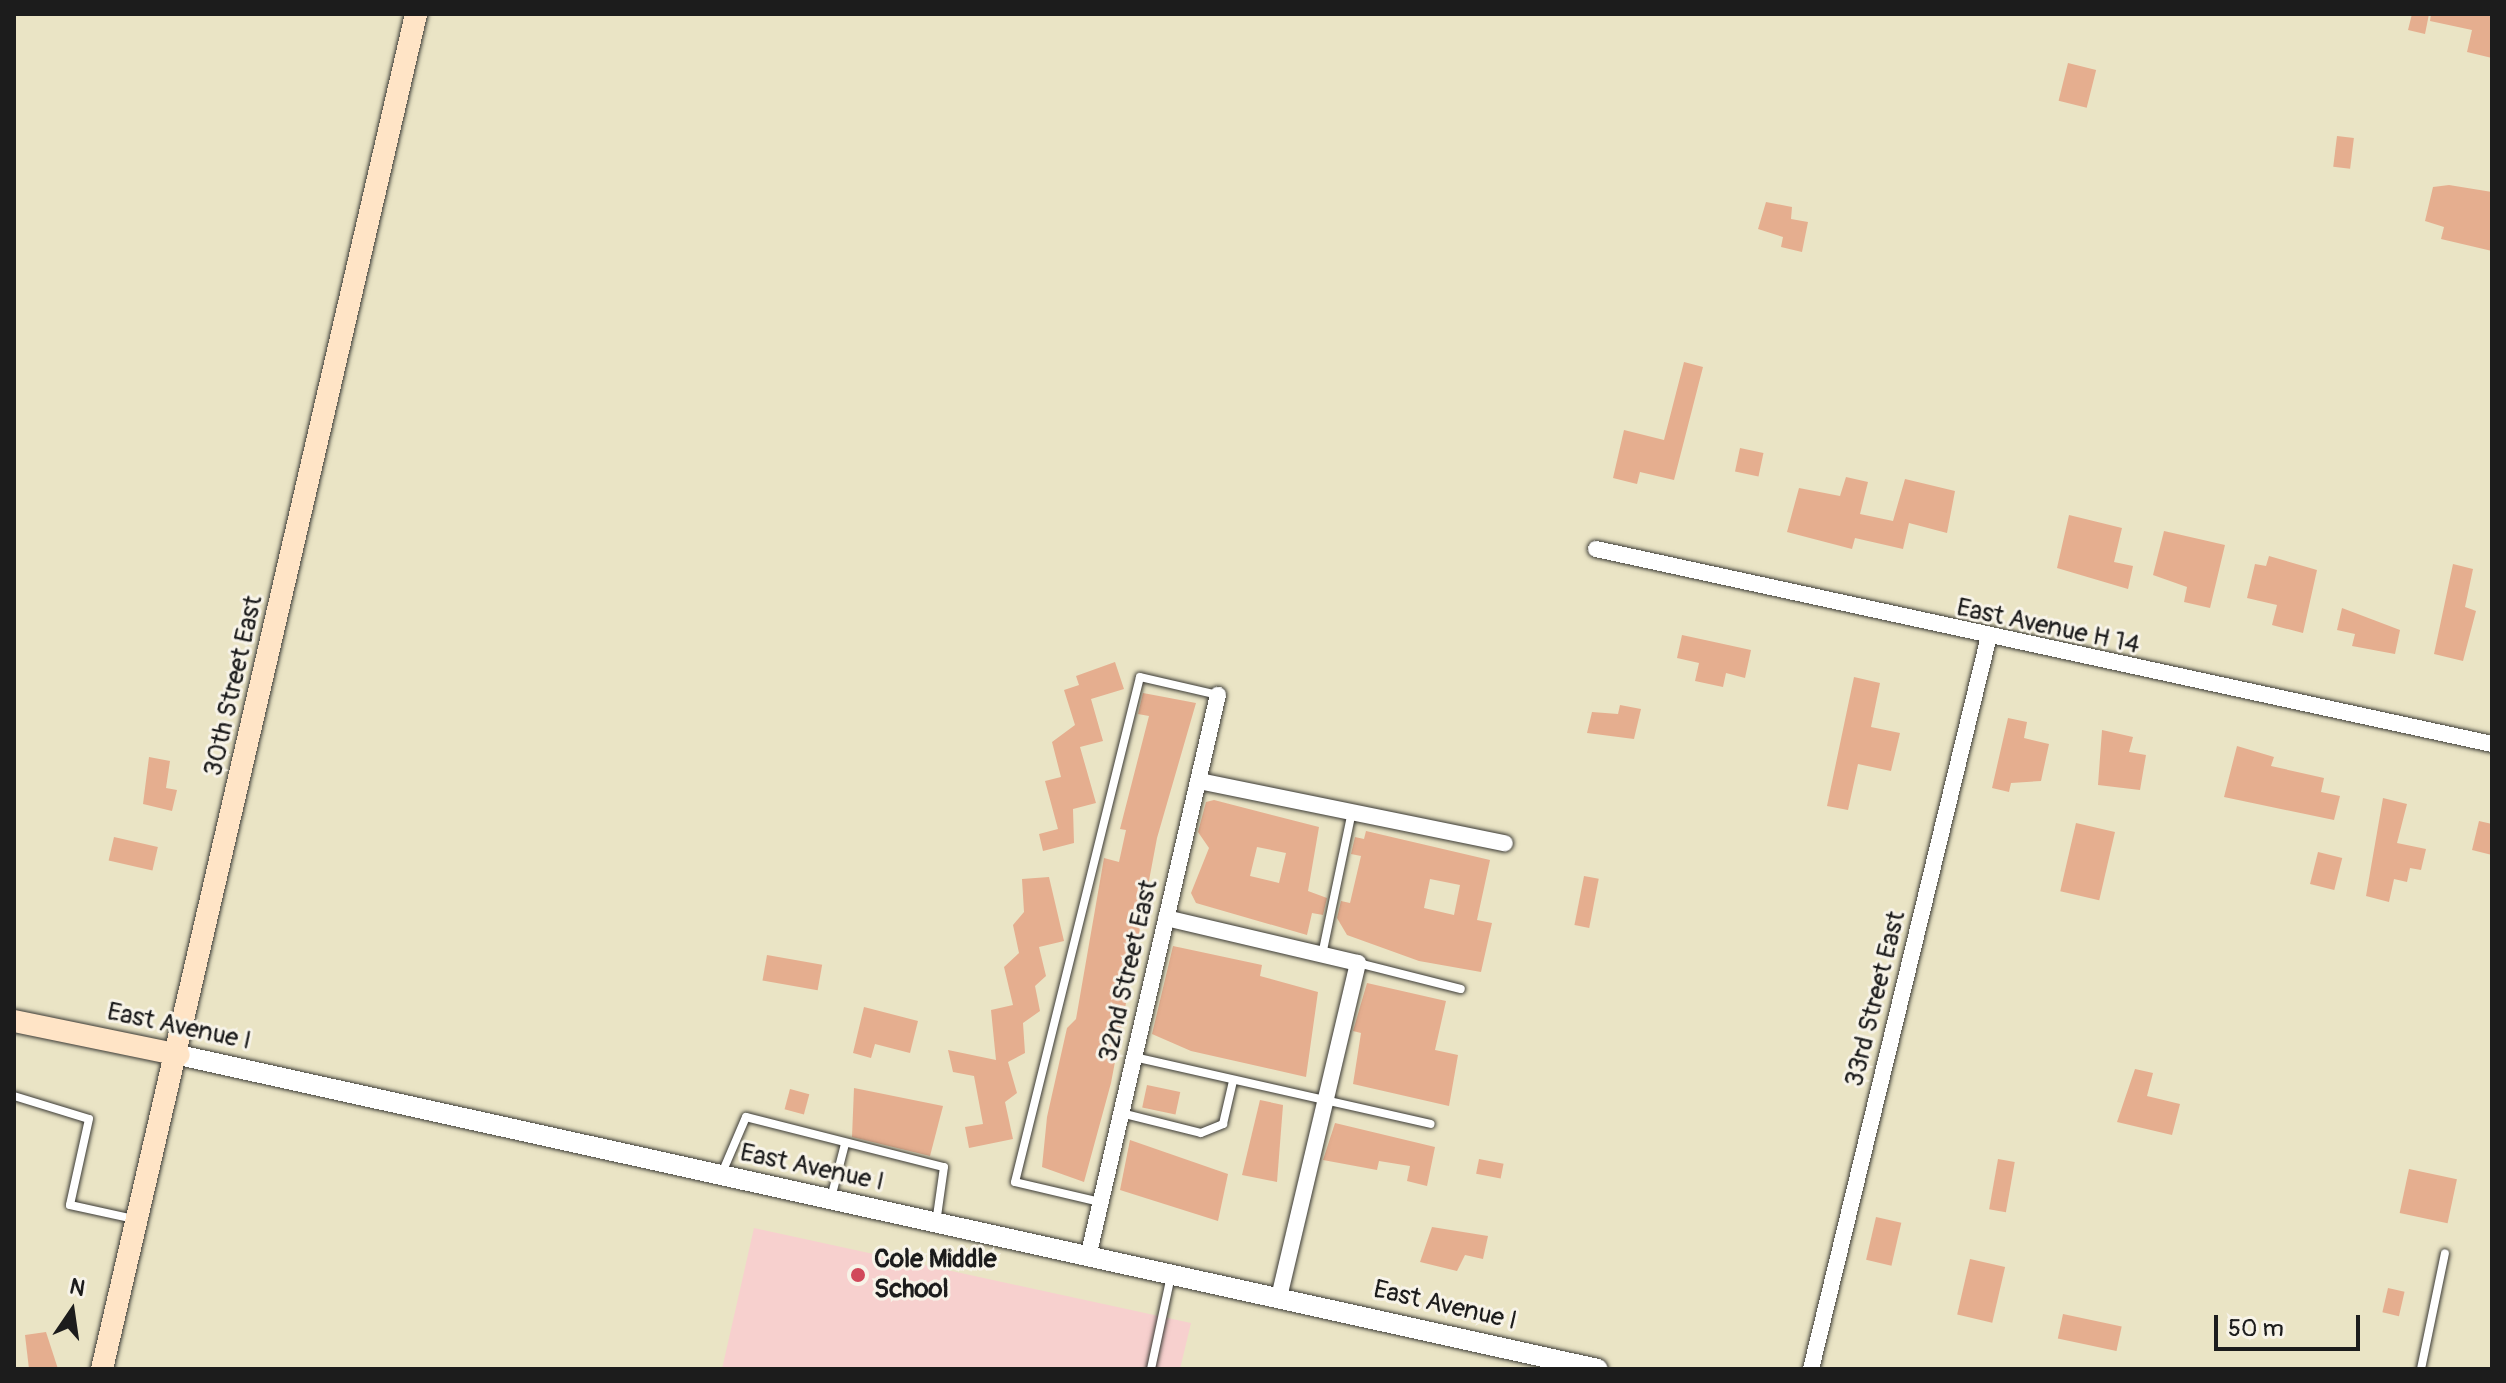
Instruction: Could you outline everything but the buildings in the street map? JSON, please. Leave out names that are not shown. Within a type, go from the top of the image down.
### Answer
[{"type":"main road","name":"30th Street East","points":[[102,1369],[179,1055],[416,14]]},
{"type":"main road","name":"East Avenue I","points":[[14,1021],[179,1055]]},
{"type":"street","name":"East Avenue H 14","points":[[1596,549],[1988,640],[2492,744]]},
{"type":"street","name":"33rd Street East","points":[[1811,1369],[1988,640]]},
{"type":"street","name":"32nd Street East","points":[[1088,1257],[1218,695]]},
{"type":"street","points":[[1199,781],[1505,843]]},
{"type":"street","points":[[1166,918],[1358,963],[1279,1298]]},
{"type":"street","name":"East Avenue I","points":[[179,1055],[1598,1369]]},
{"type":"lane","points":[[1101,1202],[1015,1182],[1140,677],[1218,695]]},
{"type":"lane","points":[[1322,955],[1352,812]]},
{"type":"lane","points":[[1358,963],[1461,989]]},
{"type":"lane","points":[[1134,1057],[1325,1103],[1431,1124]]},
{"type":"lane","points":[[1121,1113],[1201,1133],[1223,1124],[1233,1081]]},
{"type":"lane","points":[[14,1096],[89,1119],[70,1205],[139,1220]]},
{"type":"lane","points":[[720,1177],[746,1117],[944,1167],[936,1224]]},
{"type":"lane","points":[[830,1201],[845,1144]]},
{"type":"lane","points":[[2421,1369],[2445,1253]]},
{"type":"lane","points":[[1151,1369],[1171,1275]]},
{"type":"shaded area","name":"Cole Middle School","points":[[754,1228],[1191,1323],[1180,1369],[722,1369]]},
{"type":"place","name":"Cole Middle School","points":[[858,1275]]}]
